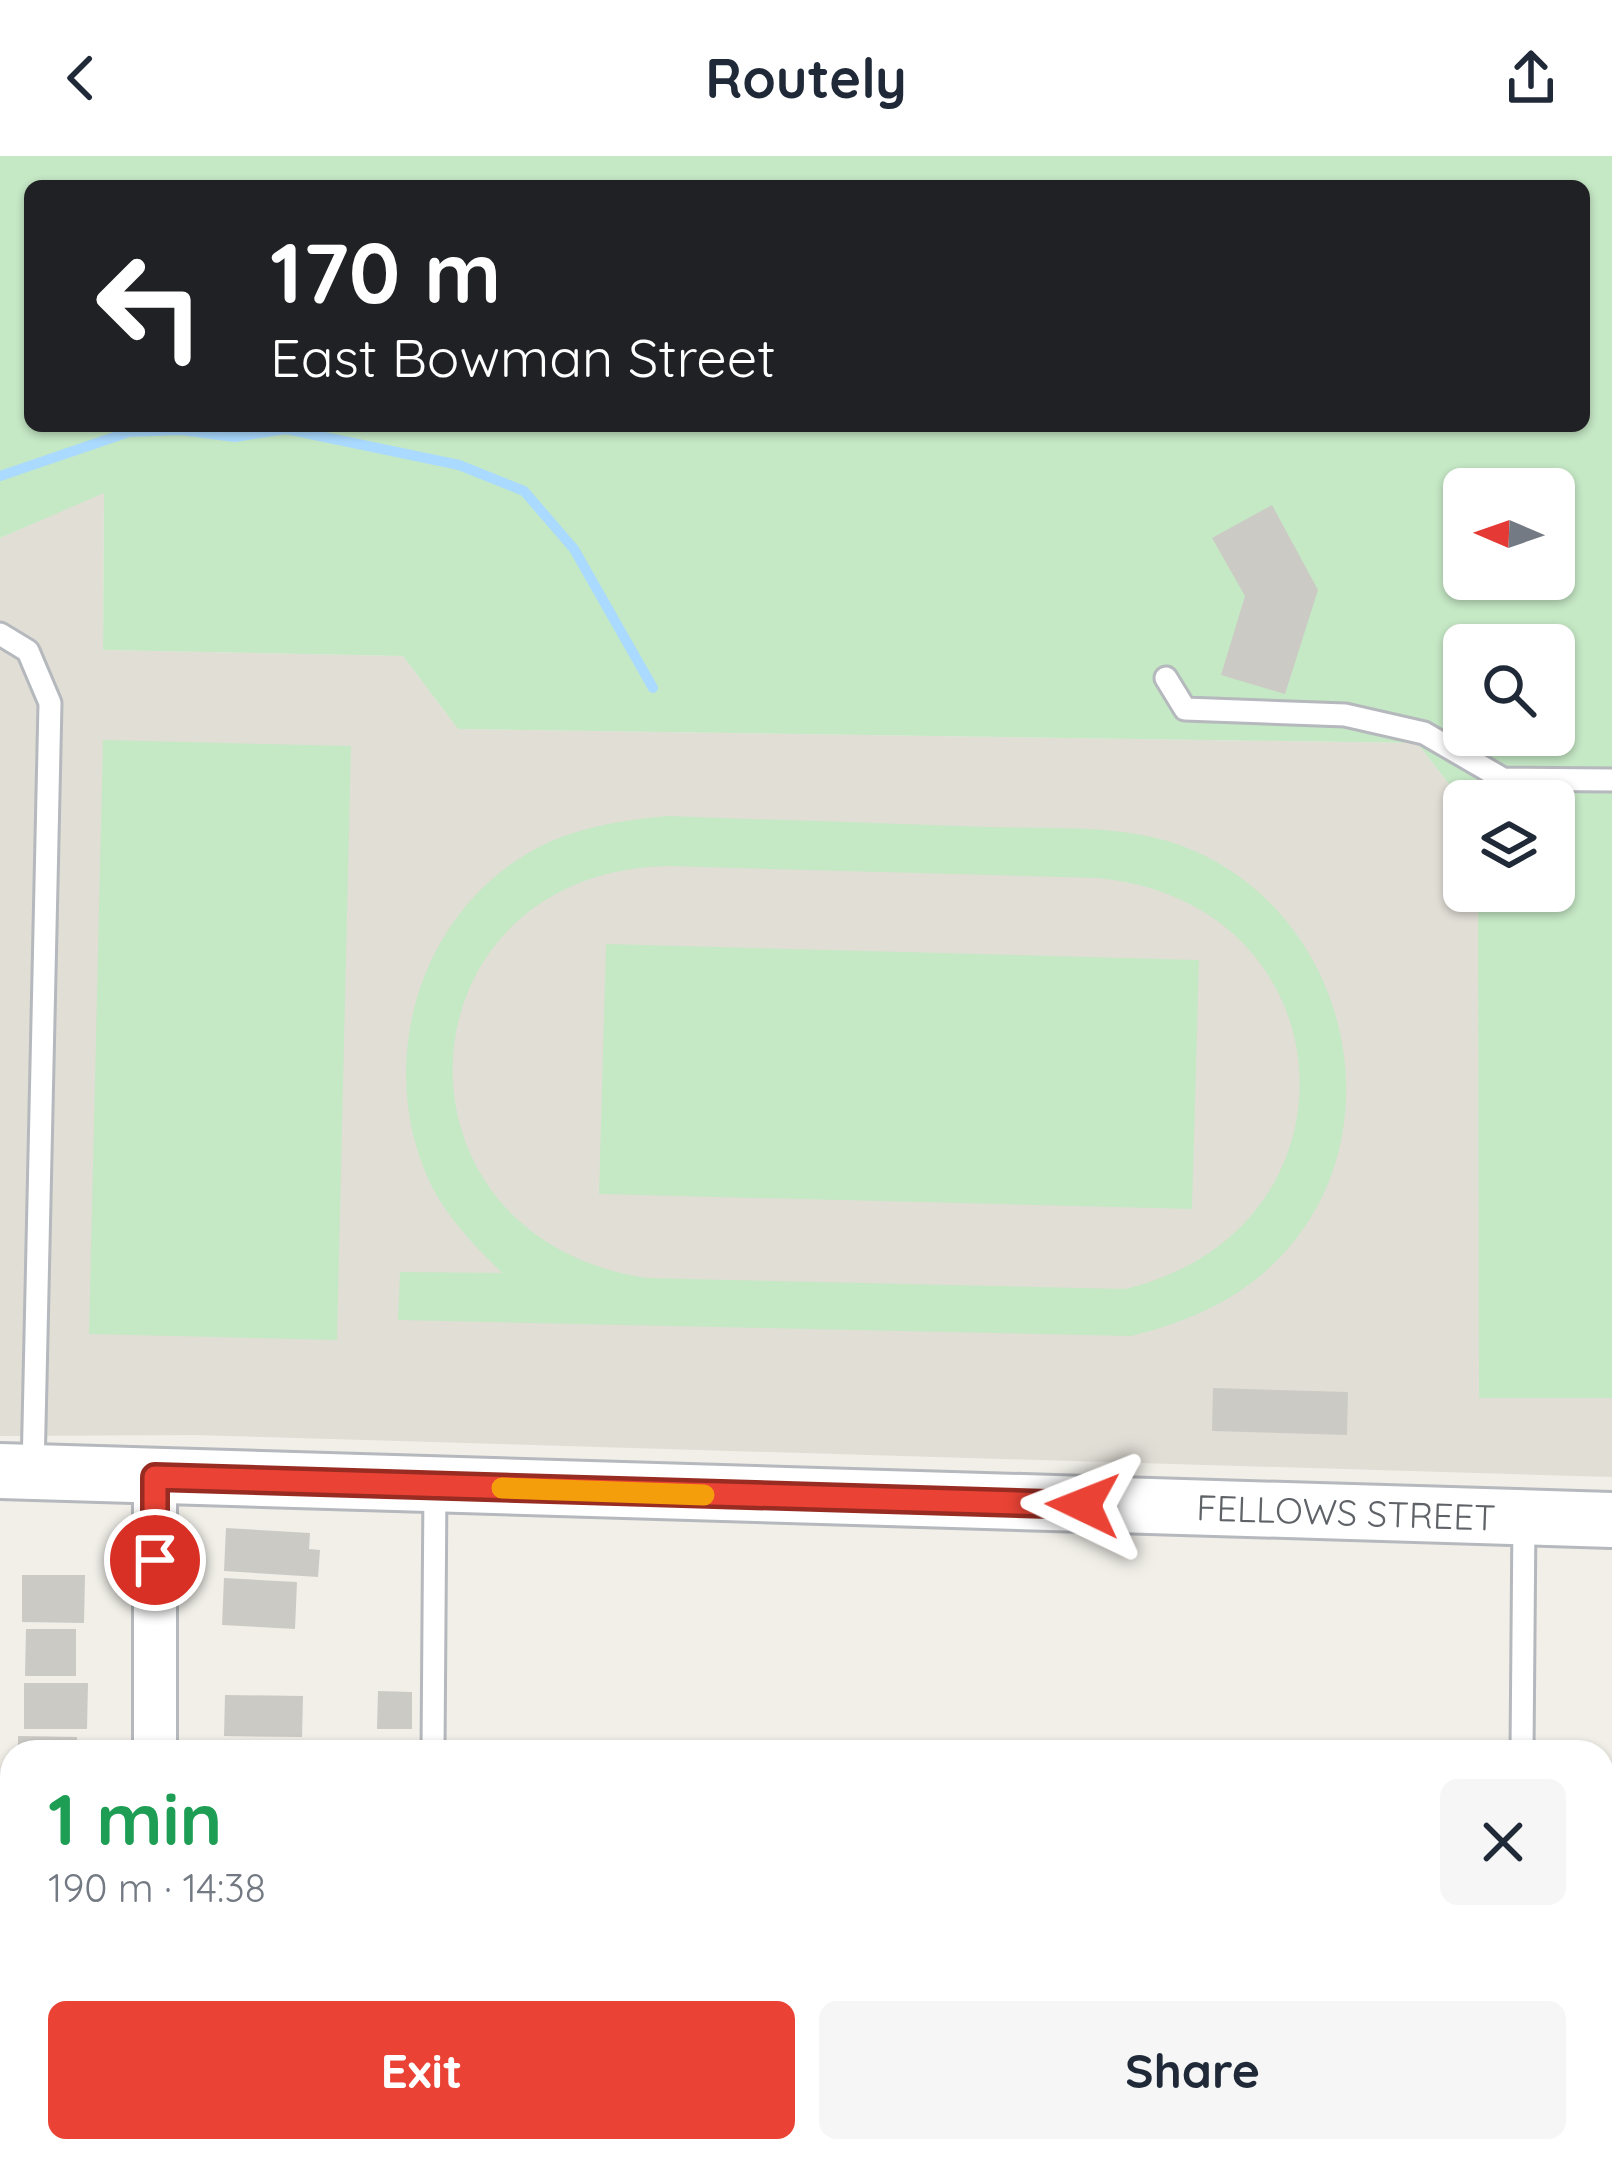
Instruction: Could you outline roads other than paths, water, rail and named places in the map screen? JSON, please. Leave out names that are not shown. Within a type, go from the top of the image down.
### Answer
[{"type":"street","name":"FELLOWS STREET","points":[[16,1472],[1612,1520]]},
{"type":"street","points":[[155,1477],[155,1740]]},
{"type":"lane","points":[[0,634],[28,651],[50,703],[16,1472]]},
{"type":"lane","points":[[1166,678],[1185,709],[1345,715],[1424,733],[1503,779],[1612,780]]},
{"type":"lane","points":[[433,1740],[435,1486]]},
{"type":"lane","points":[[1522,1740],[1524,1518]]},
{"type":"waterway","points":[[0,476],[129,432]]},
{"type":"waterway","points":[[196,432],[235,437],[267,432]]},
{"type":"waterway","points":[[300,432],[459,465],[524,491],[574,549],[653,688]]}]
